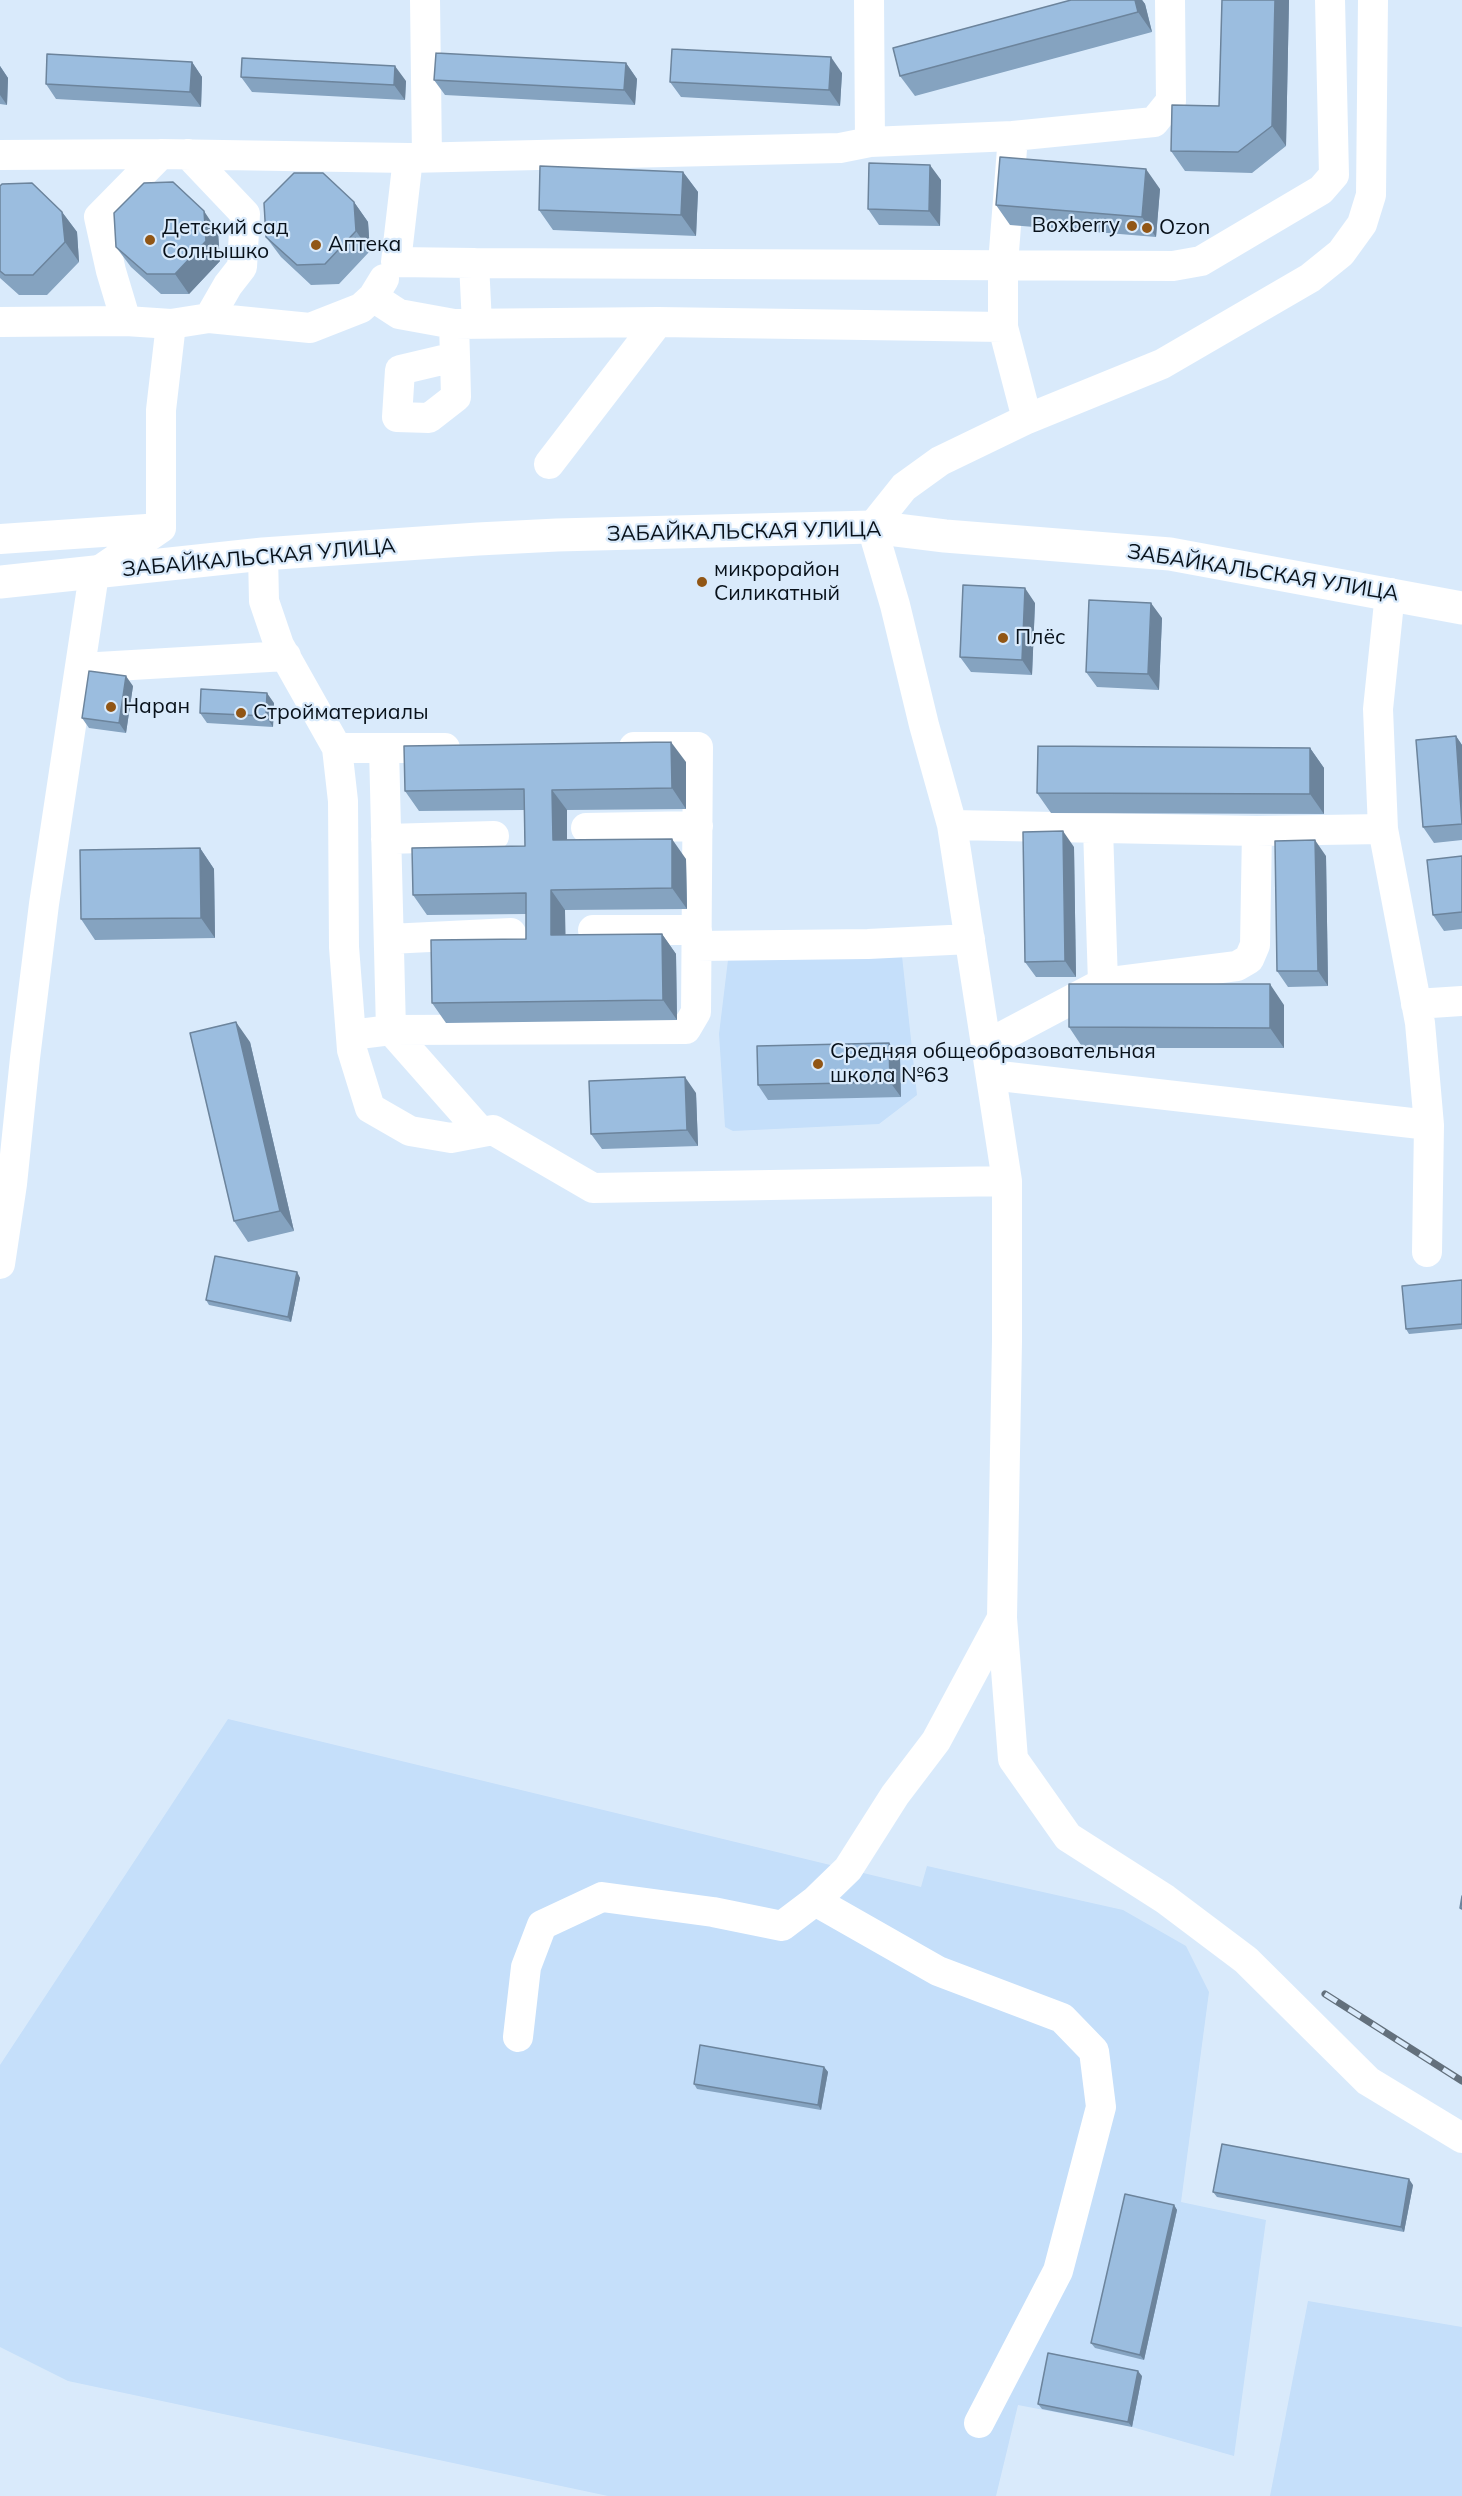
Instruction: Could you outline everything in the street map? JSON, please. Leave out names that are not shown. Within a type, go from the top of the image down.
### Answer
[{"type":"main road","name":"ЗАБАЙКАЛЬСКАЯ УЛИЦА","points":[[0,582],[263,555],[557,535],[872,527],[945,536],[1170,554],[1462,608]]},
{"type":"street","points":[[0,322],[126,321],[171,324],[209,318],[310,328],[361,308],[373,297],[396,262],[417,157],[425,0]]},
{"type":"street","points":[[869,0],[870,142]]},
{"type":"street","points":[[0,155],[175,154],[417,157],[840,148],[870,142],[1013,136],[1154,122],[1171,101],[1170,0]]},
{"type":"street","points":[[396,262],[1173,266],[1201,261],[1321,190],[1334,175],[1330,0]]},
{"type":"street","points":[[1373,0],[1371,195],[1362,224],[1341,253],[1310,278],[1162,364],[1026,419],[940,461],[904,487],[872,527],[895,605],[924,725],[952,825],[1007,1181],[1007,1341],[1002,1618],[1012,1759],[1068,1837],[1166,1899],[1246,1960],[1368,2081],[1462,2138]]},
{"type":"street","points":[[1013,136],[1003,264],[1003,327],[1026,419]]},
{"type":"street","points":[[175,154],[245,214],[242,267],[228,285],[209,318]]},
{"type":"street","points":[[126,321],[111,272],[99,217],[175,154]]},
{"type":"street","points":[[455,357],[466,324],[474,263]]},
{"type":"street","points":[[373,297],[399,314],[466,324],[658,322],[1003,327]]},
{"type":"street","points":[[549,464],[658,322]]},
{"type":"street","points":[[161,528],[161,410],[171,324]]},
{"type":"street","points":[[0,539],[161,528]]},
{"type":"street","points":[[0,1264],[12,1184],[44,904],[94,574],[161,528]]},
{"type":"street","points":[[263,555],[264,601],[279,645],[336,748],[343,801],[344,946],[352,1050],[370,1108],[410,1131],[451,1138],[493,1130],[593,1188],[1007,1181]]},
{"type":"street","points":[[1390,593],[1378,709],[1383,829],[1420,1023],[1429,1125],[1427,1252]]},
{"type":"street","points":[[81,668],[286,656]]},
{"type":"street","points":[[351,1035],[391,1030],[686,1029],[696,1012],[698,747],[605,747]]},
{"type":"street","points":[[336,748],[477,748]]},
{"type":"street","points":[[384,748],[391,1030],[481,1132]]},
{"type":"street","points":[[952,825],[1257,831],[1383,829]]},
{"type":"street","points":[[586,828],[698,826]]},
{"type":"street","points":[[1098,828],[1103,982]]},
{"type":"street","points":[[986,1045],[1103,982],[1237,966],[1249,959],[1255,945],[1257,831]]},
{"type":"street","points":[[387,840],[494,836]]},
{"type":"street","points":[[593,930],[697,938],[868,944],[970,939]]},
{"type":"street","points":[[389,939],[511,933]]},
{"type":"street","points":[[1416,1004],[1462,1001]]},
{"type":"street","points":[[991,1076],[1429,1125]]},
{"type":"street","points":[[518,2037],[526,1967],[542,1925],[602,1897],[713,1912],[782,1926],[815,1901],[848,1869],[895,1795],[936,1741],[1002,1618]]},
{"type":"street","points":[[815,1901],[938,1971],[1062,2018],[1094,2051],[1101,2107],[1058,2271],[979,2423]]},
{"type":"shaded area","name":"Средняя общеобразовательная школа №63","points":[[902,956],[917,1095],[879,1124],[733,1131],[725,1127],[719,1034],[728,960]]},
{"type":"shaded area","points":[[228,1719],[921,1887],[927,1866],[1123,1910],[1186,1946],[1209,1992],[1181,2202],[1266,2220],[1234,2456],[1132,2427],[1018,2405],[996,2496],[608,2496],[68,2381],[0,2347],[0,2065]]},
{"type":"shaded area","points":[[1308,2301],[1462,2327],[1462,2496],[1270,2496]]},
{"type":"building","points":[[1071,0],[1135,0],[1138,12],[900,76],[893,48]]},
{"type":"building","points":[[1222,0],[1275,0],[1272,126],[1238,152],[1171,151],[1172,105],[1219,106]]},
{"type":"building","points":[[672,49],[831,57],[829,90],[670,82]]},
{"type":"building","points":[[436,53],[626,63],[624,90],[434,80]]},
{"type":"building","points":[[47,54],[192,62],[190,92],[46,84]]},
{"type":"building","points":[[242,58],[395,66],[394,85],[241,77]]},
{"type":"building","points":[[1000,157],[1146,169],[1142,217],[996,205]]},
{"type":"building","points":[[869,163],[930,165],[929,211],[868,209]]},
{"type":"building","points":[[540,166],[683,172],[681,215],[539,210]]},
{"type":"building","points":[[294,173],[323,173],[354,202],[356,231],[325,264],[297,265],[266,237],[264,203]]},
{"type":"building","points":[[173,182],[204,211],[206,241],[175,274],[147,274],[116,247],[114,213],[144,183]]},
{"type":"building","points":[[32,183],[62,212],[65,242],[33,275],[5,275],[0,271],[0,186],[2,184]]},
{"type":"building","name":"Плёс","points":[[963,585],[1025,588],[1022,660],[960,657]]},
{"type":"building","points":[[1089,600],[1151,603],[1148,674],[1086,672]]},
{"type":"building","name":"Наран","points":[[89,671],[126,676],[119,723],[82,718]]},
{"type":"building","points":[[201,689],[267,693],[266,716],[200,713]]},
{"type":"building","points":[[1456,736],[1462,824],[1423,827],[1416,740]]},
{"type":"building","points":[[671,742],[672,788],[552,790],[553,840],[672,839],[672,888],[551,890],[551,935],[662,934],[663,1000],[432,1003],[431,940],[526,939],[526,893],[413,895],[412,848],[525,846],[524,789],[405,791],[404,746]]},
{"type":"building","points":[[1038,746],[1310,748],[1310,794],[1037,793]]},
{"type":"building","points":[[1063,831],[1065,961],[1025,962],[1023,832]]},
{"type":"building","points":[[1315,840],[1318,971],[1277,971],[1275,841]]},
{"type":"building","points":[[200,848],[201,918],[81,919],[80,850]]},
{"type":"building","points":[[1462,856],[1462,912],[1433,915],[1427,860]]},
{"type":"building","points":[[1069,984],[1270,984],[1270,1028],[1069,1027]]},
{"type":"building","points":[[236,1022],[280,1211],[234,1221],[190,1033]]},
{"type":"building","points":[[889,1043],[890,1082],[758,1085],[757,1046]]},
{"type":"building","points":[[685,1077],[687,1130],[591,1134],[589,1081]]},
{"type":"building","points":[[215,1256],[297,1272],[288,1317],[206,1300]]},
{"type":"building","points":[[1462,1280],[1462,1324],[1406,1329],[1402,1286]]},
{"type":"building","points":[[700,2045],[824,2067],[818,2105],[694,2084]]},
{"type":"building","points":[[1222,2144],[1409,2179],[1401,2227],[1213,2192]]},
{"type":"building","points":[[1125,2194],[1174,2205],[1140,2355],[1091,2343]]},
{"type":"building","points":[[1048,2353],[1138,2371],[1128,2422],[1038,2404]]},
{"type":"railway","points":[[1325,1994],[1462,2081]]},
{"type":"place","name":"Boxberry","points":[[1132,226]]},
{"type":"place","name":"Ozon","points":[[1147,228]]},
{"type":"place","name":"Детский сад Солнышко","points":[[150,240]]},
{"type":"place","name":"Аптека","points":[[316,245]]},
{"type":"place","name":"микрорайон Силикатный","points":[[702,582]]},
{"type":"place","name":"Плёс","points":[[1003,638]]},
{"type":"place","name":"Наран","points":[[111,707]]},
{"type":"place","name":"Стройматериалы","points":[[241,713]]},
{"type":"place","name":"Средняя общеобразовательная школа №63","points":[[818,1064]]}]
